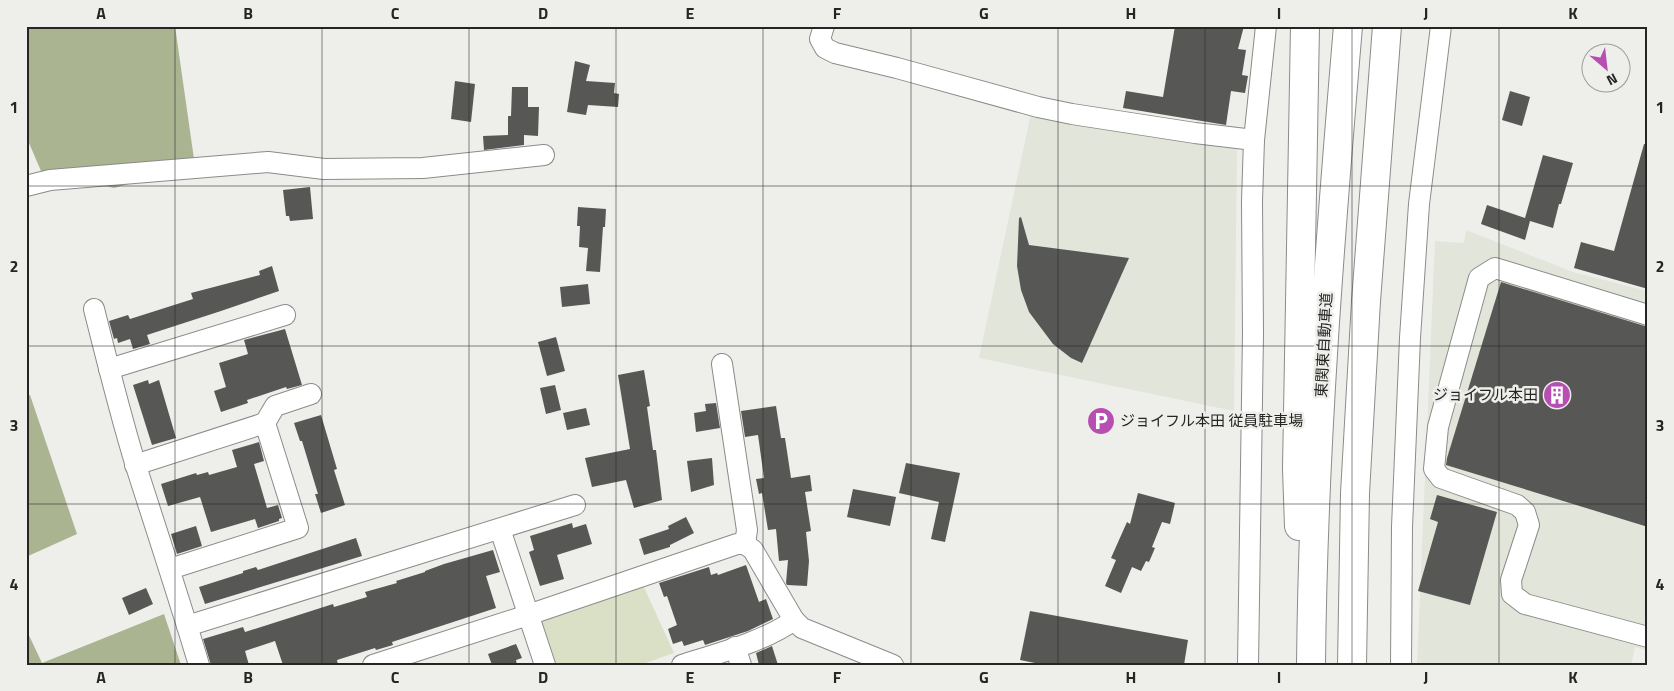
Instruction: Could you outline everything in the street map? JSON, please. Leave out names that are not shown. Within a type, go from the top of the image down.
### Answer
[{"type":"highway","points":[[1305,26],[1297,469],[1299,549],[1312,627]]},
{"type":"highway","name":"東関東自動車道","points":[[1311,665],[1326,301],[1348,26]]},
{"type":"highway","points":[[1352,665],[1356,474],[1366,301],[1387,26]]},
{"type":"street","points":[[824,26],[820,39],[825,48],[835,53],[1038,107],[1072,114],[1254,140]]},
{"type":"street","points":[[1248,665],[1253,334],[1252,201],[1254,140],[1266,26]]},
{"type":"street","points":[[1401,665],[1402,527],[1410,338],[1419,204],[1441,26]]},
{"type":"street","points":[[26,186],[50,180],[268,162],[324,170],[423,168],[544,155]]},
{"type":"street","points":[[1648,315],[1495,268],[1479,278],[1438,428],[1434,469],[1441,478],[1517,504],[1525,512],[1529,525],[1511,580],[1512,594],[1525,604],[1648,637]]},
{"type":"street","points":[[94,309],[135,465],[199,665]]},
{"type":"street","points":[[109,369],[285,315]]},
{"type":"street","points":[[722,364],[747,530],[745,544]]},
{"type":"street","points":[[135,465],[265,423],[275,406],[311,394]]},
{"type":"street","points":[[170,570],[298,528],[265,423]]},
{"type":"street","points":[[187,626],[575,505]]},
{"type":"street","points":[[500,529],[545,665]]},
{"type":"street","points":[[374,665],[528,615],[728,546],[745,544],[753,550],[794,620],[802,628],[893,665]]},
{"type":"street","points":[[682,665],[738,656],[794,620]]},
{"type":"shaded area","points":[[1031,113],[1237,146],[1234,411],[979,358]]},
{"type":"shaded area","name":"ジョイフル本田","points":[[1466,230],[1573,272],[1648,291],[1648,651],[1635,647],[1631,665],[1417,665],[1435,241],[1464,243]]},
{"type":"green space","points":[[26,26],[175,26],[195,166],[114,188],[41,171],[26,136]]},
{"type":"green space","points":[[30,395],[77,534],[26,557],[26,396]]},
{"type":"green space","points":[[642,583],[674,653],[640,665],[551,665],[536,621]]},
{"type":"green space","points":[[164,614],[181,665],[26,665],[26,629],[42,663]]},
{"type":"building","points":[[1175,26],[1244,26],[1238,49],[1246,50],[1242,75],[1248,76],[1245,93],[1231,91],[1226,125],[1123,108],[1126,91],[1163,97]]},
{"type":"building","points":[[575,61],[590,65],[586,81],[615,83],[614,93],[619,94],[618,107],[588,105],[586,115],[567,112]]},
{"type":"building","points":[[455,81],[475,84],[471,122],[451,119]]},
{"type":"building","points":[[512,87],[528,87],[528,107],[539,107],[538,136],[524,135],[524,145],[484,150],[483,136],[508,135],[508,116],[511,116]]},
{"type":"building","points":[[1510,91],[1530,97],[1522,126],[1502,120]]},
{"type":"building","points":[[1644,144],[1648,144],[1648,289],[1574,268],[1581,242],[1614,251]]},
{"type":"building","points":[[1543,155],[1573,163],[1553,228],[1530,221],[1525,240],[1481,224],[1487,205],[1525,218]]},
{"type":"building","points":[[310,187],[313,219],[290,221],[289,216],[286,216],[283,190]]},
{"type":"building","points":[[578,207],[606,209],[600,272],[586,271],[588,248],[579,247],[580,226],[577,226]]},
{"type":"building","points":[[1021,217],[1029,245],[1129,258],[1082,363],[1071,358],[1053,344],[1029,312],[1021,290],[1017,266],[1019,218]]},
{"type":"building","points":[[272,266],[279,291],[147,335],[150,344],[133,349],[130,339],[118,343],[117,338],[114,339],[109,321],[128,315],[130,319],[193,299],[191,293],[260,275],[259,271]]},
{"type":"building","name":"ジョイフル本田","points":[[1501,282],[1648,327],[1648,527],[1446,465]]},
{"type":"building","points":[[588,284],[590,304],[562,307],[560,287]]},
{"type":"building","points":[[285,329],[302,385],[287,389],[286,387],[247,400],[248,403],[221,412],[214,391],[226,387],[219,363],[248,354],[244,340]]},
{"type":"building","points":[[556,337],[565,371],[547,376],[538,342]]},
{"type":"building","points":[[644,370],[650,406],[647,407],[653,450],[656,450],[662,500],[634,508],[626,480],[592,487],[585,458],[630,449],[618,375]]},
{"type":"building","points":[[148,380],[149,384],[159,380],[176,438],[152,445],[133,385]]},
{"type":"building","points":[[555,385],[561,410],[546,414],[540,388]]},
{"type":"building","points":[[716,403],[720,428],[696,432],[694,413],[706,411],[705,404]]},
{"type":"building","points":[[776,406],[781,438],[785,438],[791,478],[810,475],[812,491],[805,492],[811,531],[806,532],[809,561],[807,586],[787,585],[786,583],[788,560],[779,561],[776,529],[768,530],[762,493],[759,494],[756,479],[764,478],[758,435],[745,437],[741,411]]},
{"type":"building","points":[[586,408],[590,425],[567,430],[563,413]]},
{"type":"building","points":[[321,415],[337,469],[334,470],[345,505],[321,513],[315,494],[318,494],[302,441],[300,441],[294,423]]},
{"type":"building","points":[[259,442],[264,461],[254,464],[267,508],[278,505],[282,518],[279,521],[258,528],[255,519],[211,532],[200,497],[168,506],[161,484],[196,473],[197,475],[208,472],[209,475],[237,467],[232,450]]},
{"type":"building","points":[[712,458],[714,485],[691,492],[687,461]]},
{"type":"building","points":[[906,463],[960,473],[945,542],[931,539],[939,502],[899,493]]},
{"type":"building","points":[[853,489],[896,497],[890,526],[847,517]]},
{"type":"building","points":[[1138,493],[1175,503],[1170,524],[1162,522],[1152,547],[1155,548],[1149,562],[1146,561],[1141,571],[1132,567],[1121,593],[1105,586],[1116,560],[1111,558],[1127,522],[1130,524]]},
{"type":"building","points":[[1437,495],[1497,512],[1470,605],[1418,591],[1438,522],[1430,519]]},
{"type":"building","points":[[686,517],[694,533],[670,545],[670,547],[644,555],[639,539],[669,529],[668,526]]},
{"type":"building","points":[[572,523],[573,528],[586,524],[592,544],[557,555],[564,579],[540,586],[529,552],[534,550],[530,536]]},
{"type":"building","points":[[196,526],[202,546],[177,554],[171,534]]},
{"type":"building","points":[[356,538],[362,556],[205,604],[199,587],[243,573],[243,571],[256,567],[258,570]]},
{"type":"building","points":[[493,550],[500,572],[486,576],[496,608],[392,642],[393,645],[376,650],[375,648],[337,660],[338,665],[283,665],[275,641],[245,651],[249,665],[211,665],[203,639],[243,627],[245,632],[333,604],[334,607],[367,597],[365,592],[397,583],[396,581],[444,564]]},
{"type":"building","points":[[746,565],[759,602],[766,599],[773,619],[748,631],[705,645],[703,640],[684,646],[682,641],[673,644],[668,629],[677,625],[667,596],[664,597],[659,583],[709,567],[711,575],[717,573],[718,575]]},
{"type":"building","points":[[146,588],[153,604],[129,615],[122,598]]},
{"type":"building","points":[[1030,611],[1188,640],[1184,665],[1045,665],[1020,660]]},
{"type":"building","points":[[516,644],[522,658],[516,660],[517,665],[492,665],[488,654]]},
{"type":"building","points":[[772,646],[778,665],[759,665],[756,653]]},
{"type":"place","name":"ジョイフル本田","points":[[1557,395]]},
{"type":"place","name":"ジョイフル本田 従員駐車場","points":[[1101,421]]}]
